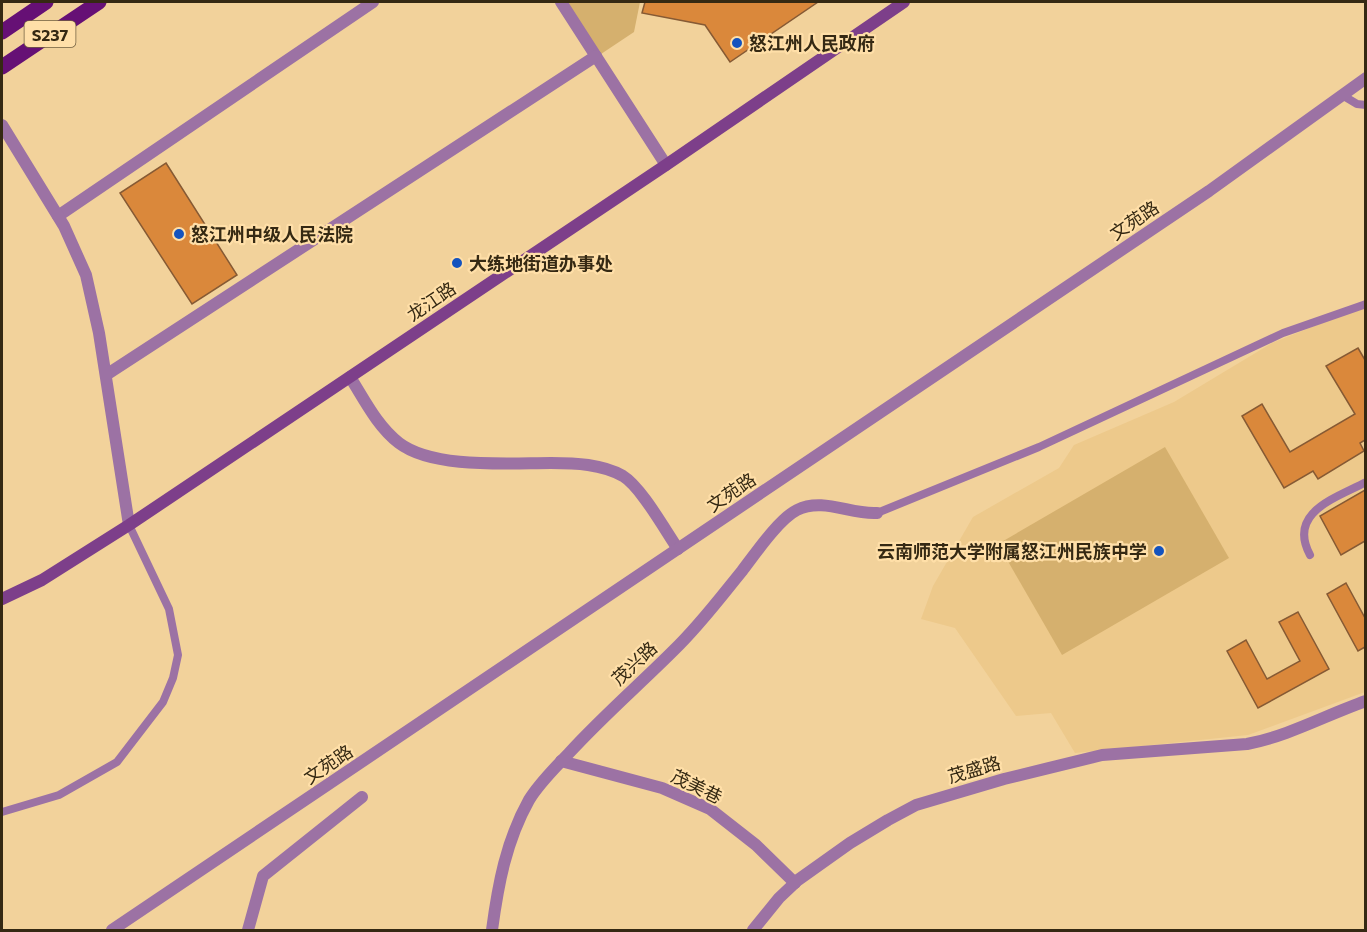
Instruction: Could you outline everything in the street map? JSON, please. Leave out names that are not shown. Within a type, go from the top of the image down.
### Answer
[{"type":"main road","name":"S237","points":[[2,32],[46,2]]},
{"type":"main road","name":"S237","points":[[2,67],[99,2]]},
{"type":"main road","name":"龙江路","points":[[2,599],[42,580],[129,525],[666,165],[904,2]]},
{"type":"street","points":[[58,216],[373,2]]},
{"type":"street","points":[[561,2],[666,165]]},
{"type":"street","points":[[106,375],[596,56]]},
{"type":"street","name":"文苑路","points":[[112,930],[1209,191],[1365,78]]},
{"type":"street","points":[[2,125],[58,216],[86,274],[99,333],[129,525]]},
{"type":"street","points":[[350,377],[381,425],[398,442],[417,453],[436,458],[482,463],[573,463],[608,469],[624,477],[636,487],[678,549]]},
{"type":"street","name":"茂兴路","points":[[492,930],[501,872],[513,835],[531,798],[561,761],[598,721],[692,633],[768,538],[791,513],[803,507],[826,505],[861,513],[877,513]]},
{"type":"street","name":"茂盛路","points":[[753,930],[779,898],[795,883],[850,843],[916,806],[1060,765],[1110,754],[1247,744],[1288,733],[1365,701]]},
{"type":"street","name":"茂美巷","points":[[561,761],[662,788],[710,809],[756,845],[795,883]]},
{"type":"street","points":[[248,930],[263,876],[362,797]]},
{"type":"lane","points":[[1342,95],[1357,104],[1365,105]]},
{"type":"lane","points":[[877,513],[1039,447],[1283,333],[1365,304]]},
{"type":"lane","points":[[1310,555],[1305,543],[1304,532],[1309,517],[1330,501],[1365,482]]},
{"type":"lane","points":[[2,812],[59,795],[117,762],[163,702],[173,678],[178,655],[172,621],[169,609],[129,525]]},
{"type":"shaded area","points":[[565,2],[640,2],[634,32],[601,54]]},
{"type":"shaded area","name":"云南师范大学附属怒江州民族中学","points":[[1365,299],[1365,692],[1248,735],[1075,753],[1051,713],[1016,716],[955,628],[921,619],[933,586],[973,517],[1059,468],[1074,445],[1174,402],[1272,343],[1352,311]]},
{"type":"shaded area","points":[[1165,447],[1229,558],[1062,655],[998,544]]},
{"type":"building","name":"怒江州人民政府","points":[[645,2],[818,2],[730,62],[705,25],[642,13]]},
{"type":"building","name":"怒江州中级人民法院","points":[[166,163],[237,275],[192,304],[120,193]]},
{"type":"building","points":[[1358,348],[1365,360],[1365,440],[1360,443],[1364,451],[1318,479],[1313,471],[1284,488],[1242,416],[1262,404],[1290,452],[1355,414],[1326,366]]},
{"type":"building","points":[[1365,490],[1365,541],[1341,555],[1320,516]]},
{"type":"building","points":[[1346,583],[1365,618],[1365,647],[1358,651],[1327,594]]},
{"type":"building","points":[[1298,612],[1329,669],[1258,708],[1227,651],[1246,640],[1267,679],[1300,661],[1279,622]]},
{"type":"place","name":"怒江州人民政府","points":[[737,43]]},
{"type":"place","name":"怒江州中级人民法院","points":[[179,234]]},
{"type":"place","name":"大练地街道办事处","points":[[457,263]]},
{"type":"place","name":"云南师范大学附属怒江州民族中学","points":[[1159,551]]}]
